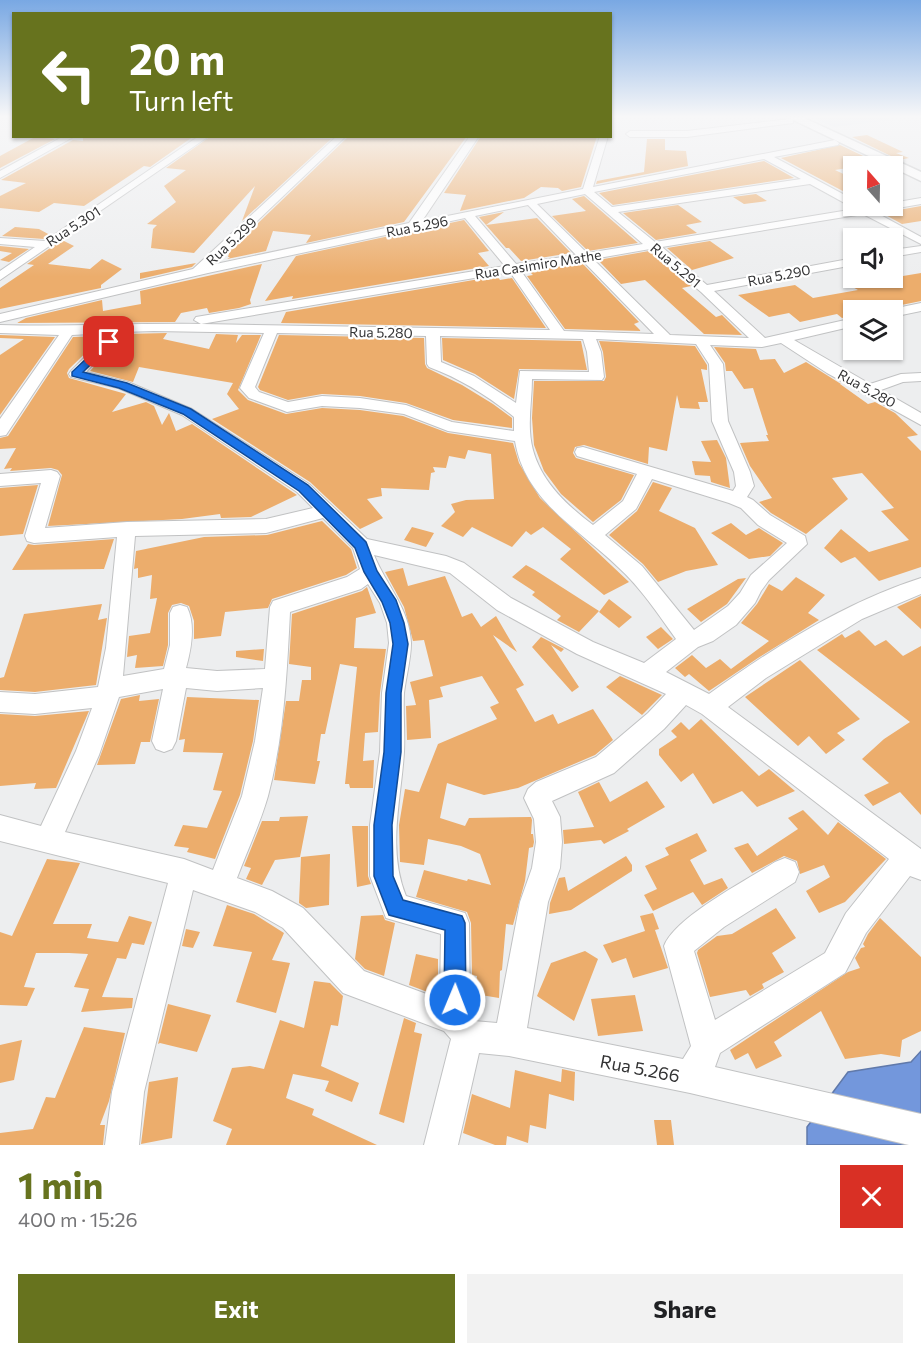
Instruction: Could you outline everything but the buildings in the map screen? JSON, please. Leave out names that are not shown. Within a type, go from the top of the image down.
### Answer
[{"type":"highway","points":[[906,170],[921,177]]},
{"type":"highway","points":[[903,175],[921,183]]},
{"type":"street","name":"Rua 5.301","points":[[0,276],[155,170]]},
{"type":"street","name":"Rua 5.299","points":[[197,272],[305,170]]},
{"type":"street","points":[[412,227],[451,170]]},
{"type":"street","points":[[587,191],[593,170]]},
{"type":"street","name":"Rua 5.296","points":[[0,318],[136,284],[692,170]]},
{"type":"street","points":[[791,170],[843,199]]},
{"type":"street","points":[[610,210],[810,181]]},
{"type":"street","name":"Rua 5.291","points":[[587,191],[705,289],[762,343]]},
{"type":"street","name":"Rua Casimiro Mathe","points":[[903,203],[921,201]]},
{"type":"street","points":[[531,203],[666,338]]},
{"type":"street","name":"Rua Casimiro Mathe","points":[[154,327],[583,257],[843,210]]},
{"type":"street","points":[[469,216],[513,268],[560,335]]},
{"type":"street","points":[[874,216],[921,242]]},
{"type":"street","points":[[0,240],[46,244]]},
{"type":"street","points":[[903,252],[921,249]]},
{"type":"street","name":"Rua 5.290","points":[[705,289],[843,263]]},
{"type":"street","points":[[903,311],[921,307]]},
{"type":"street","name":"Rua 5.280","points":[[0,329],[68,331],[154,327],[588,335],[762,343],[843,324]]},
{"type":"street","points":[[0,431],[60,370],[109,342],[118,330]]},
{"type":"street","points":[[272,330],[247,388],[254,395],[287,407],[322,401],[392,407],[429,417],[448,426],[523,437]]},
{"type":"street","points":[[60,370],[68,331]]},
{"type":"street","points":[[433,333],[434,364],[462,374],[521,414]]},
{"type":"street","points":[[588,335],[594,352],[597,377],[525,374],[521,414],[524,450],[529,465],[541,488],[560,509],[594,534],[643,579],[690,640]]},
{"type":"street","name":"Rua 5.280","points":[[782,337],[814,359],[871,389],[921,420]]},
{"type":"street","points":[[700,340],[716,364],[720,421],[742,472],[745,486],[736,499]]},
{"type":"street","points":[[60,370],[123,385],[187,412],[303,488],[326,511],[366,559],[389,600],[397,623],[400,644],[393,693],[392,752],[383,825],[384,876],[396,908],[455,923],[461,1028],[441,1145]]},
{"type":"street","points":[[871,389],[901,378],[921,377]]},
{"type":"street","points":[[583,452],[736,499],[736,501],[747,504],[764,520],[796,539],[798,544],[767,571],[735,613],[701,638],[690,640],[647,674]]},
{"type":"street","points":[[594,534],[630,505],[647,471]]},
{"type":"street","points":[[0,480],[51,476],[34,536],[127,529],[266,526],[326,511]]},
{"type":"street","points":[[48,840],[77,779],[108,692],[117,643],[121,565],[127,529]]},
{"type":"street","points":[[366,559],[446,563],[457,568],[504,604],[585,648],[683,692],[710,707],[920,864]]},
{"type":"street","points":[[220,887],[255,796],[267,741],[275,678],[279,607],[354,583],[366,559]]},
{"type":"street","points":[[710,707],[758,671],[870,605],[919,588]]},
{"type":"street","points":[[164,741],[176,680],[173,677],[181,645],[180,613]]},
{"type":"street","points":[[0,702],[34,704],[108,692],[173,677],[217,681],[275,678]]},
{"type":"street","points":[[509,1040],[534,902],[546,868],[549,842],[547,817],[537,798],[544,791],[605,765],[656,721],[683,692]]},
{"type":"street","name":"Rua 5.266","points":[[0,828],[142,865],[184,873],[262,901],[294,918],[354,982],[461,1028],[591,1059],[690,1077],[921,1131]]},
{"type":"street","points":[[690,1077],[700,1064],[709,1042],[835,963],[840,950],[884,886],[905,861],[920,864]]},
{"type":"street","points":[[707,1046],[678,945],[714,917],[785,872]]},
{"type":"street","points":[[122,1145],[128,1092],[184,873]]},
{"type":"water","points":[[921,1051],[921,1145],[807,1145],[807,1127],[848,1072],[911,1062]]},
{"type":"route","points":[[109,342],[76,374],[123,385],[187,412],[303,488],[361,545],[371,572],[389,600],[397,623],[400,644],[393,693],[392,752],[383,825],[384,876],[396,908],[455,923],[455,1000]]}]
